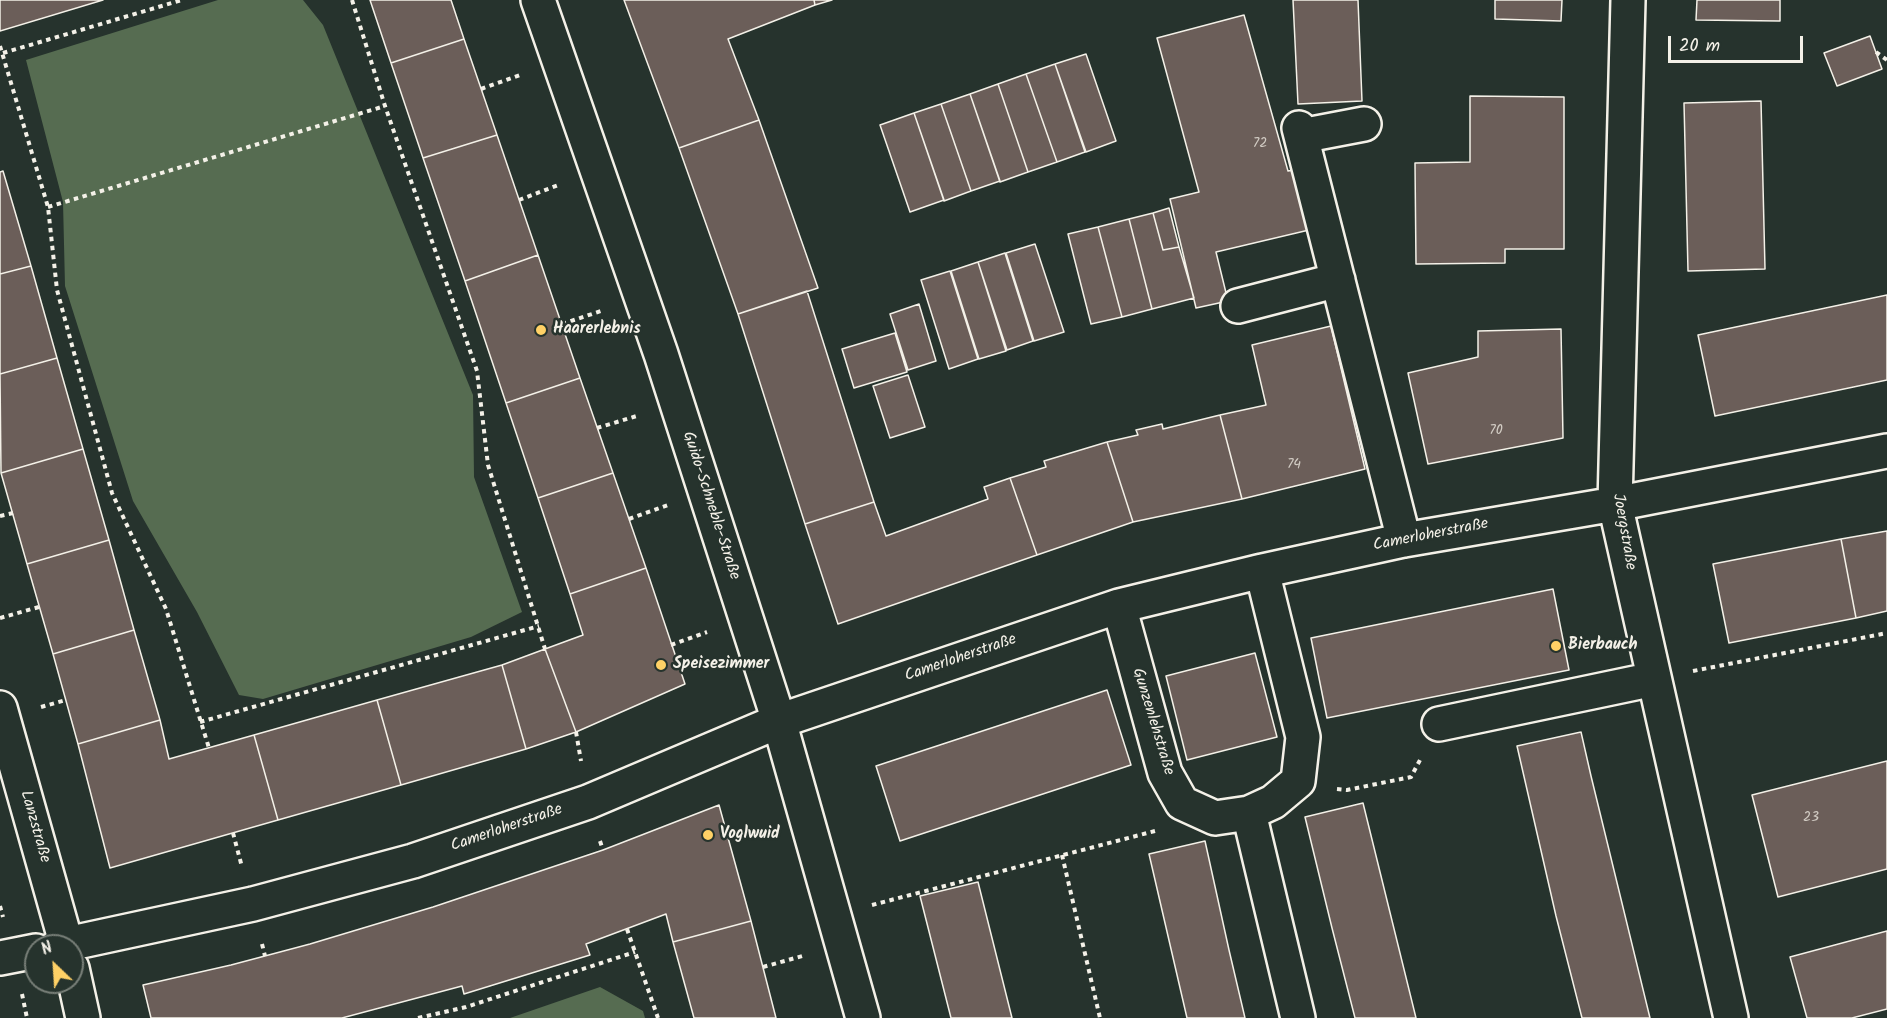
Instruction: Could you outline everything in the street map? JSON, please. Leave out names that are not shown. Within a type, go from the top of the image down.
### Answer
[{"type":"street","name":"Guido-Schneble-Straße","points":[[538,0],[661,354],[778,721],[863,1018]]},
{"type":"street","name":"Joergstraße","points":[[1628,0],[1615,504],[1731,1018]]},
{"type":"street","points":[[1364,124],[1300,132],[1404,540]]},
{"type":"street","points":[[1238,306],[1338,280]]},
{"type":"street","name":"Camerloherstraße","points":[[84,945],[253,904],[413,861],[588,802],[778,721],[1119,606],[1262,571],[1404,540],[1615,504],[1887,451]]},
{"type":"street","points":[[1182,803],[1215,818],[1250,813],[1273,802],[1298,781],[1303,737],[1262,571]]},
{"type":"street","name":"Gunzenlehstraße","points":[[1119,606],[1165,773],[1182,803]]},
{"type":"street","points":[[1439,724],[1654,679]]},
{"type":"street","name":"Lanzstraße","points":[[0,708],[56,934]]},
{"type":"street","points":[[1250,813],[1298,1018]]},
{"type":"street","name":"Camerloherstraße","points":[[0,958],[24,955]]},
{"type":"street","name":"Lanzstraße","points":[[75,994],[83,1018]]},
{"type":"path","points":[[3,53],[182,0]]},
{"type":"path","points":[[352,0],[385,106],[477,371],[488,465],[545,649]]},
{"type":"path","points":[[0,46],[48,207],[57,290],[112,493],[166,609],[208,748]]},
{"type":"path","points":[[1876,52],[1887,60]]},
{"type":"path","points":[[48,207],[385,106]]},
{"type":"path","points":[[0,516],[13,513]]},
{"type":"path","points":[[0,618],[39,607]]},
{"type":"path","points":[[200,722],[539,626]]},
{"type":"path","points":[[1654,679],[1887,633]]},
{"type":"path","points":[[1298,781],[1347,790],[1411,777],[1439,724]]},
{"type":"path","points":[[834,915],[1165,828],[1182,803]]},
{"type":"path","points":[[1062,855],[1100,1018]]},
{"type":"path","points":[[627,929],[658,1018]]},
{"type":"path","points":[[418,1018],[466,1007],[635,952]]},
{"type":"green space","points":[[218,0],[303,0],[323,25],[473,395],[474,477],[522,612],[471,637],[263,699],[239,695],[197,612],[133,501],[65,286],[63,202],[26,60]]},
{"type":"green space","points":[[600,987],[643,1011],[645,1018],[510,1018]]},
{"type":"building","points":[[0,0],[103,0],[0,31]]},
{"type":"building","points":[[370,0],[451,0],[464,39],[391,63]]},
{"type":"building","points":[[624,0],[814,0],[815,5],[728,39],[759,120],[679,148]]},
{"type":"building","points":[[814,0],[832,0],[815,5]]},
{"type":"building","points":[[1293,0],[1358,0],[1362,101],[1298,104]]},
{"type":"building","points":[[1495,0],[1562,0],[1561,21],[1495,19]]},
{"type":"building","points":[[1697,0],[1780,0],[1780,21],[1696,20]]},
{"type":"building","points":[[1244,15],[1288,171],[1294,170],[1309,230],[1216,252],[1228,301],[1196,308],[1170,199],[1199,192],[1157,38]]},
{"type":"building","points":[[1870,36],[1882,69],[1837,86],[1824,53]]},
{"type":"building","points":[[464,39],[497,135],[423,158],[391,63]]},
{"type":"building","points":[[1086,54],[1116,141],[1086,152],[1055,64]]},
{"type":"building","points":[[1055,64],[1085,152],[1057,162],[1026,74]]},
{"type":"building","points":[[1026,74],[1057,162],[1028,172],[998,84]]},
{"type":"building","points":[[998,84],[1028,172],[1000,182],[970,94]]},
{"type":"building","points":[[970,94],[1000,181],[971,191],[941,104]]},
{"type":"building","points":[[1470,96],[1564,97],[1564,249],[1505,249],[1505,263],[1416,264],[1415,163],[1470,162]]},
{"type":"building","points":[[1761,101],[1765,269],[1688,271],[1684,103]]},
{"type":"building","points":[[941,104],[971,191],[944,201],[914,113]]},
{"type":"building","points":[[914,113],[944,200],[910,212],[880,125]]},
{"type":"building","points":[[759,120],[818,288],[738,314],[679,148]]},
{"type":"building","points":[[497,135],[538,255],[465,281],[423,158]]},
{"type":"building","points":[[3,171],[31,266],[0,274],[0,172]]},
{"type":"building","points":[[1169,208],[1179,247],[1163,250],[1153,213]]},
{"type":"building","points":[[1153,213],[1163,250],[1179,247],[1194,298],[1152,309],[1129,219]]},
{"type":"building","points":[[1129,219],[1152,309],[1122,317],[1098,227]]},
{"type":"building","points":[[1098,227],[1122,317],[1091,324],[1068,234]]},
{"type":"building","points":[[1035,244],[1064,332],[1034,341],[1006,253]]},
{"type":"building","points":[[1005,253],[1033,341],[1007,350],[978,262]]},
{"type":"building","points":[[538,255],[580,378],[506,403],[465,281]]},
{"type":"building","points":[[978,262],[1006,351],[979,359],[951,271]]},
{"type":"building","points":[[31,266],[57,358],[0,374],[0,274]]},
{"type":"building","points":[[950,271],[978,359],[949,369],[921,280]]},
{"type":"building","points":[[807,291],[874,502],[805,524],[738,314]]},
{"type":"building","points":[[1887,295],[1887,380],[1715,416],[1698,335]]},
{"type":"building","points":[[919,304],[936,361],[908,370],[890,314]]},
{"type":"building","points":[[1331,326],[1365,469],[1242,499],[1220,415],[1266,405],[1252,345]]},
{"type":"building","points":[[1561,329],[1563,438],[1428,464],[1408,373],[1478,357],[1478,331]]},
{"type":"building","points":[[895,333],[907,372],[854,388],[842,349]]},
{"type":"building","points":[[57,358],[83,449],[1,473],[0,374]]},
{"type":"building","points":[[908,375],[925,427],[890,438],[873,386]]},
{"type":"building","points":[[580,378],[613,473],[538,498],[506,403]]},
{"type":"building","points":[[1220,415],[1242,499],[1133,522],[1107,442],[1138,435],[1136,430],[1162,424],[1163,429]]},
{"type":"building","points":[[1107,442],[1133,522],[1037,555],[1010,478],[1046,467],[1044,461]]},
{"type":"building","points":[[83,449],[109,540],[27,564],[1,473]]},
{"type":"building","points":[[613,473],[646,568],[570,594],[538,498]]},
{"type":"building","points":[[1010,478],[1037,555],[838,624],[805,524],[874,502],[886,536],[988,499],[984,487]]},
{"type":"building","points":[[1887,531],[1887,611],[1856,618],[1841,539]]},
{"type":"building","points":[[1841,539],[1856,618],[1729,643],[1713,564]]},
{"type":"building","points":[[109,540],[134,630],[53,654],[27,564]]},
{"type":"building","points":[[646,568],[685,684],[576,732],[545,649],[583,635],[570,594]]},
{"type":"building","points":[[1553,589],[1569,670],[1327,718],[1311,638]]},
{"type":"building","points":[[134,630],[160,720],[78,744],[53,654]]},
{"type":"building","points":[[545,649],[576,732],[526,749],[502,665]]},
{"type":"building","points":[[1255,653],[1277,737],[1187,760],[1166,676]]},
{"type":"building","points":[[502,665],[526,749],[401,785],[377,700]]},
{"type":"building","points":[[1107,690],[1131,765],[900,841],[876,766]]},
{"type":"building","points":[[377,700],[401,785],[278,820],[254,735]]},
{"type":"building","points":[[160,720],[169,759],[254,735],[278,820],[110,868],[78,744]]},
{"type":"building","points":[[1581,732],[1650,1018],[1582,1018],[1556,916],[1517,746]]},
{"type":"building","points":[[1887,761],[1887,869],[1778,897],[1752,795]]},
{"type":"building","points":[[1363,803],[1416,1018],[1355,1018],[1332,928],[1305,817]]},
{"type":"building","points":[[719,805],[751,921],[673,942],[666,914],[586,944],[590,955],[464,994],[462,986],[342,1018],[151,1018],[143,985],[310,944],[433,907],[603,850]]},
{"type":"building","points":[[1205,841],[1245,1018],[1187,1018],[1149,854]]},
{"type":"building","points":[[978,882],[1012,1018],[951,1018],[920,896]]},
{"type":"building","points":[[751,921],[776,1018],[694,1018],[673,942]]},
{"type":"building","points":[[1887,931],[1887,1009],[1852,1018],[1807,1018],[1790,957]]},
{"type":"place","name":"Haarerlebnis","points":[[541,330]]},
{"type":"place","name":"Bierbauch","points":[[1556,646]]},
{"type":"place","name":"Speisezimmer","points":[[661,665]]},
{"type":"place","name":"Voglwuid","points":[[708,835]]}]
